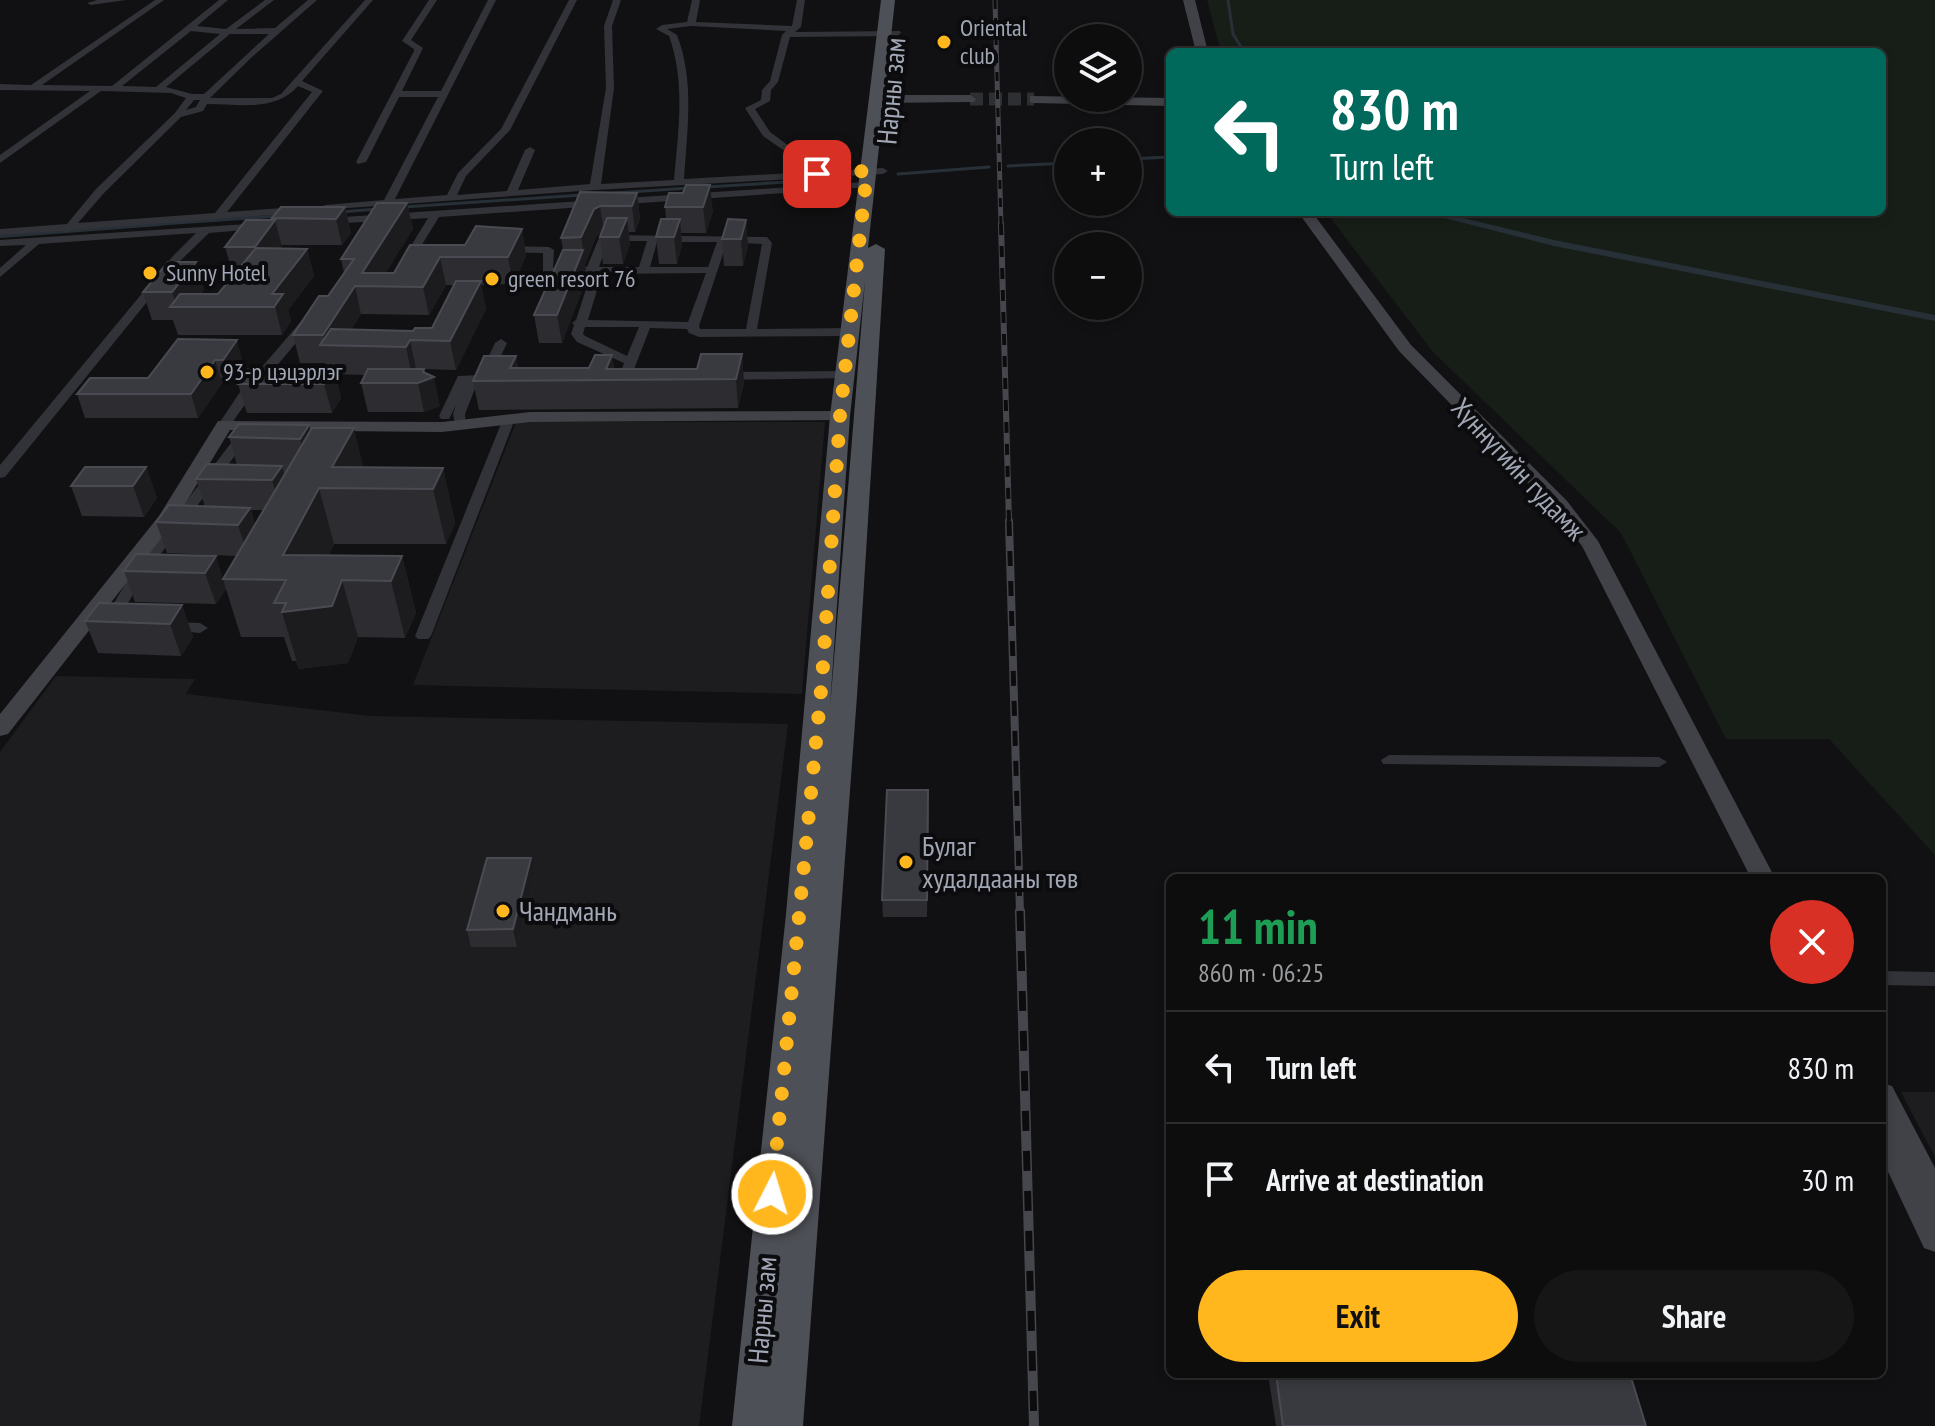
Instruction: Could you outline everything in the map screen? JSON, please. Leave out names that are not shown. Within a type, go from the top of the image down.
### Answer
[{"type":"main road","name":"Нарны зам","points":[[751,1426],[803,899],[840,416],[883,99],[890,32],[888,0]]},
{"type":"main road","name":"Нарны зам","points":[[890,32],[899,0]]},
{"type":"main road","points":[[1189,0],[1201,48]]},
{"type":"main road","points":[[883,99],[970,99]]},
{"type":"main road","points":[[1034,99],[1166,102]]},
{"type":"main road","name":"Нарны зам","points":[[784,1426],[872,176]]},
{"type":"main road","name":"Хүннүгийн гудамж","points":[[1308,216],[1414,360],[1550,494],[1591,545],[1761,874]]},
{"type":"main road","points":[[0,729],[167,518],[224,425],[442,427],[453,419],[840,416]]},
{"type":"main road","points":[[1886,1102],[1935,1197]]},
{"type":"main road","points":[[1886,1137],[1935,1239]]},
{"type":"street","points":[[91,3],[122,0]]},
{"type":"street","points":[[144,0],[159,1]]},
{"type":"street","points":[[115,88],[224,0]]},
{"type":"street","points":[[159,89],[270,0]]},
{"type":"street","points":[[178,115],[195,113],[275,31],[313,0]]},
{"type":"street","points":[[1,88],[159,89],[207,99],[273,101],[284,96],[369,0]]},
{"type":"street","points":[[361,162],[419,48],[406,41],[433,0]]},
{"type":"street","points":[[388,203],[492,0]]},
{"type":"street","points":[[450,199],[462,175],[505,130],[573,0]]},
{"type":"street","points":[[595,187],[610,88],[608,26],[617,0]]},
{"type":"street","points":[[691,24],[696,0]]},
{"type":"street","points":[[797,176],[790,151],[766,134],[750,108],[763,103],[774,82],[801,0]]},
{"type":"street","points":[[35,86],[159,1]]},
{"type":"street","points":[[679,183],[682,73],[673,35],[660,29],[691,24],[790,32],[890,32]]},
{"type":"street","points":[[191,28],[227,32],[275,31]]},
{"type":"street","points":[[219,215],[318,91],[296,82]]},
{"type":"street","points":[[0,160],[100,88]]},
{"type":"street","points":[[395,94],[444,94]]},
{"type":"street","points":[[66,232],[100,191],[178,115],[191,97]]},
{"type":"street","points":[[511,194],[530,150]]},
{"type":"street","points":[[0,243],[36,241],[66,232],[219,215],[595,187],[797,176],[872,176]]},
{"type":"street","points":[[314,222],[373,224],[435,214],[872,176]]},
{"type":"street","points":[[397,278],[435,214]]},
{"type":"street","points":[[0,232],[206,230],[268,225]]},
{"type":"street","points":[[0,474],[177,258],[206,230]]},
{"type":"street","points":[[629,361],[581,339],[577,334],[604,238],[763,239],[767,243],[751,332]]},
{"type":"street","points":[[644,270],[653,238]]},
{"type":"street","points":[[723,239],[693,331],[850,332]]},
{"type":"street","points":[[0,274],[36,241]]},
{"type":"street","points":[[486,249],[549,250],[547,271],[711,270]]},
{"type":"street","points":[[224,425],[240,395],[260,379],[316,310]]},
{"type":"street","points":[[578,323],[693,326]]},
{"type":"street","points":[[625,377],[646,324]]},
{"type":"street","points":[[484,379],[501,343]]},
{"type":"street","points":[[713,376],[845,375]]},
{"type":"street","points":[[609,377],[639,377]]},
{"type":"street","points":[[453,419],[459,414],[471,384],[484,379],[515,379]]},
{"type":"street","points":[[423,636],[509,419]]},
{"type":"street","points":[[123,626],[108,625],[215,485],[252,425]]},
{"type":"street","points":[[154,627],[200,628]]},
{"type":"street","points":[[1389,760],[1659,762]]},
{"type":"street","points":[[1886,978],[1935,979]]},
{"type":"shaded area","points":[[1207,0],[1935,0],[1935,855],[1829,739],[1726,739],[1621,533],[1433,352],[1329,216],[1886,216],[1886,48],[1220,48]]},
{"type":"shaded area","points":[[516,422],[825,422],[802,694],[413,685]]},
{"type":"shaded area","points":[[56,676],[195,679],[186,694],[370,716],[788,724],[699,1426],[0,1426],[0,752]]},
{"type":"shaded area","points":[[1901,1092],[1935,1092],[1935,1157]]},
{"type":"building","points":[[686,185],[710,185],[703,207],[665,207],[669,193],[683,193]]},
{"type":"building","points":[[580,192],[637,193],[632,206],[600,206],[594,209],[581,237],[561,238]]},
{"type":"building","points":[[377,203],[407,203],[362,273],[394,273],[410,245],[465,245],[476,226],[522,229],[508,257],[440,257],[423,287],[355,286],[323,335],[293,335],[319,296],[328,296],[354,259],[341,259]]},
{"type":"building","points":[[281,207],[345,207],[336,219],[272,218]]},
{"type":"building","points":[[607,218],[627,218],[619,237],[600,237]]},
{"type":"building","points":[[661,219],[680,219],[674,237],[656,237]]},
{"type":"building","points":[[728,219],[746,220],[741,239],[722,239]]},
{"type":"building","points":[[246,220],[275,220],[255,247],[225,247]]},
{"type":"building","points":[[256,248],[307,249],[272,294],[283,294],[274,307],[170,307],[180,294],[218,294]]},
{"type":"building","points":[[563,250],[583,250],[557,315],[534,315]]},
{"type":"building","points":[[168,262],[196,262],[172,292],[143,292]]},
{"type":"building","points":[[456,281],[481,281],[450,341],[410,340],[406,347],[320,345],[331,329],[413,331],[415,328],[432,328]]},
{"type":"building","points":[[178,339],[237,340],[223,360],[215,360],[191,394],[77,394],[90,378],[148,378]]},
{"type":"building","points":[[701,354],[742,354],[736,379],[473,381],[484,356],[516,356],[510,368],[589,368],[595,355],[612,355],[606,369],[697,369]]},
{"type":"building","points":[[248,369],[333,369],[324,384],[238,384]]},
{"type":"building","points":[[368,369],[424,369],[423,372],[434,377],[418,383],[361,383]]},
{"type":"building","points":[[239,424],[309,425],[300,439],[229,437]]},
{"type":"building","points":[[312,428],[354,428],[332,467],[443,468],[433,489],[319,488],[283,555],[402,556],[391,581],[342,580],[332,606],[282,612],[286,603],[274,603],[286,580],[223,579]]},
{"type":"building","points":[[207,464],[282,466],[272,480],[196,479]]},
{"type":"building","points":[[85,467],[146,467],[133,486],[71,486]]},
{"type":"building","points":[[169,505],[250,508],[238,525],[156,522]]},
{"type":"building","points":[[136,554],[216,556],[205,573],[124,571]]},
{"type":"building","points":[[99,603],[182,605],[170,624],[85,621]]},
{"type":"building","name":"Булаг худалдааны төв","points":[[887,790],[928,790],[927,900],[882,900]]},
{"type":"building","name":"Чандмань","points":[[487,858],[531,858],[513,929],[467,930]]},
{"type":"building","points":[[1277,1378],[1631,1378],[1646,1426],[1283,1426]]},
{"type":"waterway","points":[[1228,0],[1233,34],[1242,48]]},
{"type":"waterway","points":[[1142,158],[1166,157]]},
{"type":"waterway","points":[[1008,166],[1054,164]]},
{"type":"waterway","points":[[898,174],[989,167]]},
{"type":"waterway","points":[[707,187],[851,178]]},
{"type":"waterway","points":[[615,193],[689,188]]},
{"type":"waterway","points":[[404,207],[582,195]]},
{"type":"waterway","points":[[340,212],[378,209]]},
{"type":"waterway","points":[[147,225],[278,216]]},
{"type":"waterway","points":[[1443,216],[1554,243],[1935,318]]},
{"type":"waterway","points":[[147,225],[160,224]]},
{"type":"waterway","points":[[0,236],[147,225]]},
{"type":"waterway","points":[[132,226],[147,225]]},
{"type":"tunnel","points":[[970,99],[1034,99]]},
{"type":"railway","points":[[995,0],[1001,226]]},
{"type":"railway","points":[[1001,224],[1009,523]]},
{"type":"railway","points":[[1009,521],[1020,913]]},
{"type":"railway","points":[[1020,911],[1034,1426]]},
{"type":"place","name":"Oriental club","points":[[944,42]]},
{"type":"place","name":"Sunny Hotel","points":[[150,273]]},
{"type":"place","name":"green resort 76","points":[[492,279]]},
{"type":"place","name":"93-р цэцэрлэг","points":[[207,372]]},
{"type":"place","name":"Булаг худалдааны төв","points":[[906,862]]},
{"type":"place","name":"Чандмань","points":[[503,911]]},
{"type":"route","points":[[772,1194],[822,680],[840,416],[867,171],[817,174]]}]
